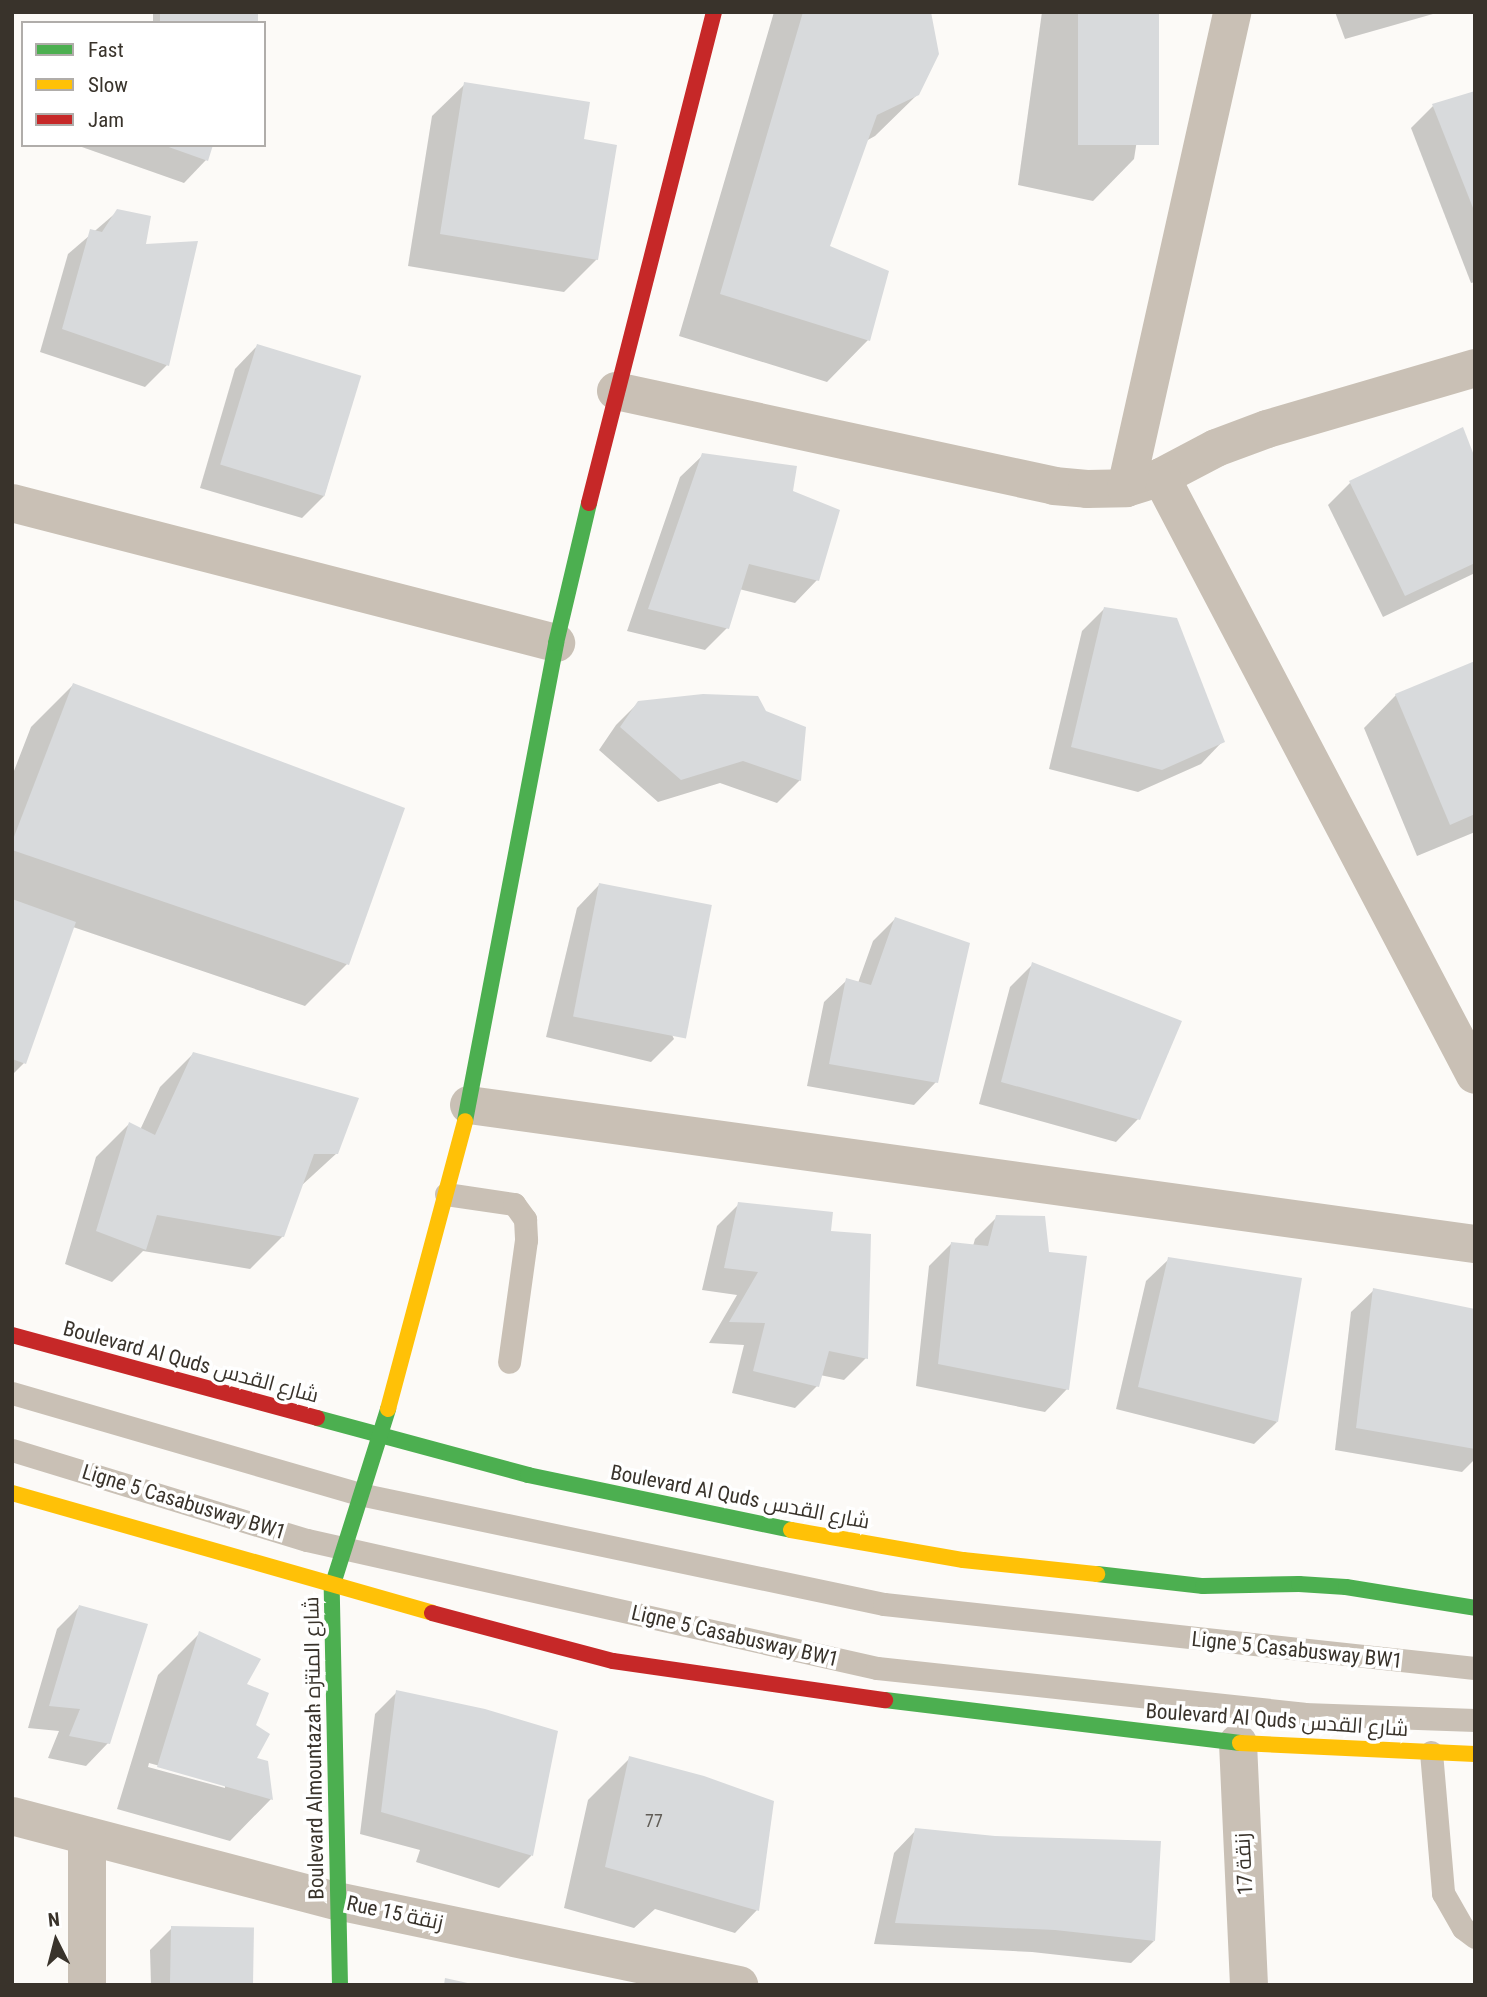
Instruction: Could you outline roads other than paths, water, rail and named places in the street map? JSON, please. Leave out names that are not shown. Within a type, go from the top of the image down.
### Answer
[{"type":"main road","name":"Boulevard Almountazah شارع المنتزه","points":[[340,1985],[332,1587],[364,1495],[469,1105],[556,643],[616,391],[714,12]]},
{"type":"main road","name":"Boulevard Al Quds شارع القدس","points":[[12,1335],[528,1475],[676,1508],[963,1560],[1203,1586],[1299,1584],[1346,1587],[1475,1608]]},
{"type":"main road","name":"Boulevard Al Quds شارع القدس","points":[[12,1493],[332,1587],[613,1661],[967,1712],[1238,1743],[1475,1754]]},
{"type":"street","points":[[1232,12],[1144,482],[1475,1075]]},
{"type":"street","points":[[616,391],[1054,486],[1144,482],[1216,448],[1267,429],[1475,368]]},
{"type":"street","points":[[12,503],[556,643]]},
{"type":"street","points":[[469,1105],[1475,1244]]},
{"type":"street","name":"زنقة 17","points":[[1238,1743],[1250,1985]]},
{"type":"street","name":"Rue 15 زنقة","points":[[12,1816],[337,1900],[739,1985]]},
{"type":"street","points":[[86,1985],[87,1836]]},
{"type":"lane","points":[[446,1194],[514,1204],[525,1219],[526,1240],[509,1362]]},
{"type":"lane","name":"Ligne 5 Casabusway BW1","points":[[12,1393],[364,1495],[884,1604],[1475,1668]]},
{"type":"lane","name":"Ligne 5 Casabusway BW1","points":[[12,1450],[307,1540],[877,1668],[1304,1714],[1475,1720]]},
{"type":"lane","points":[[1431,1752],[1443,1893],[1464,1928],[1475,1937]]}]
